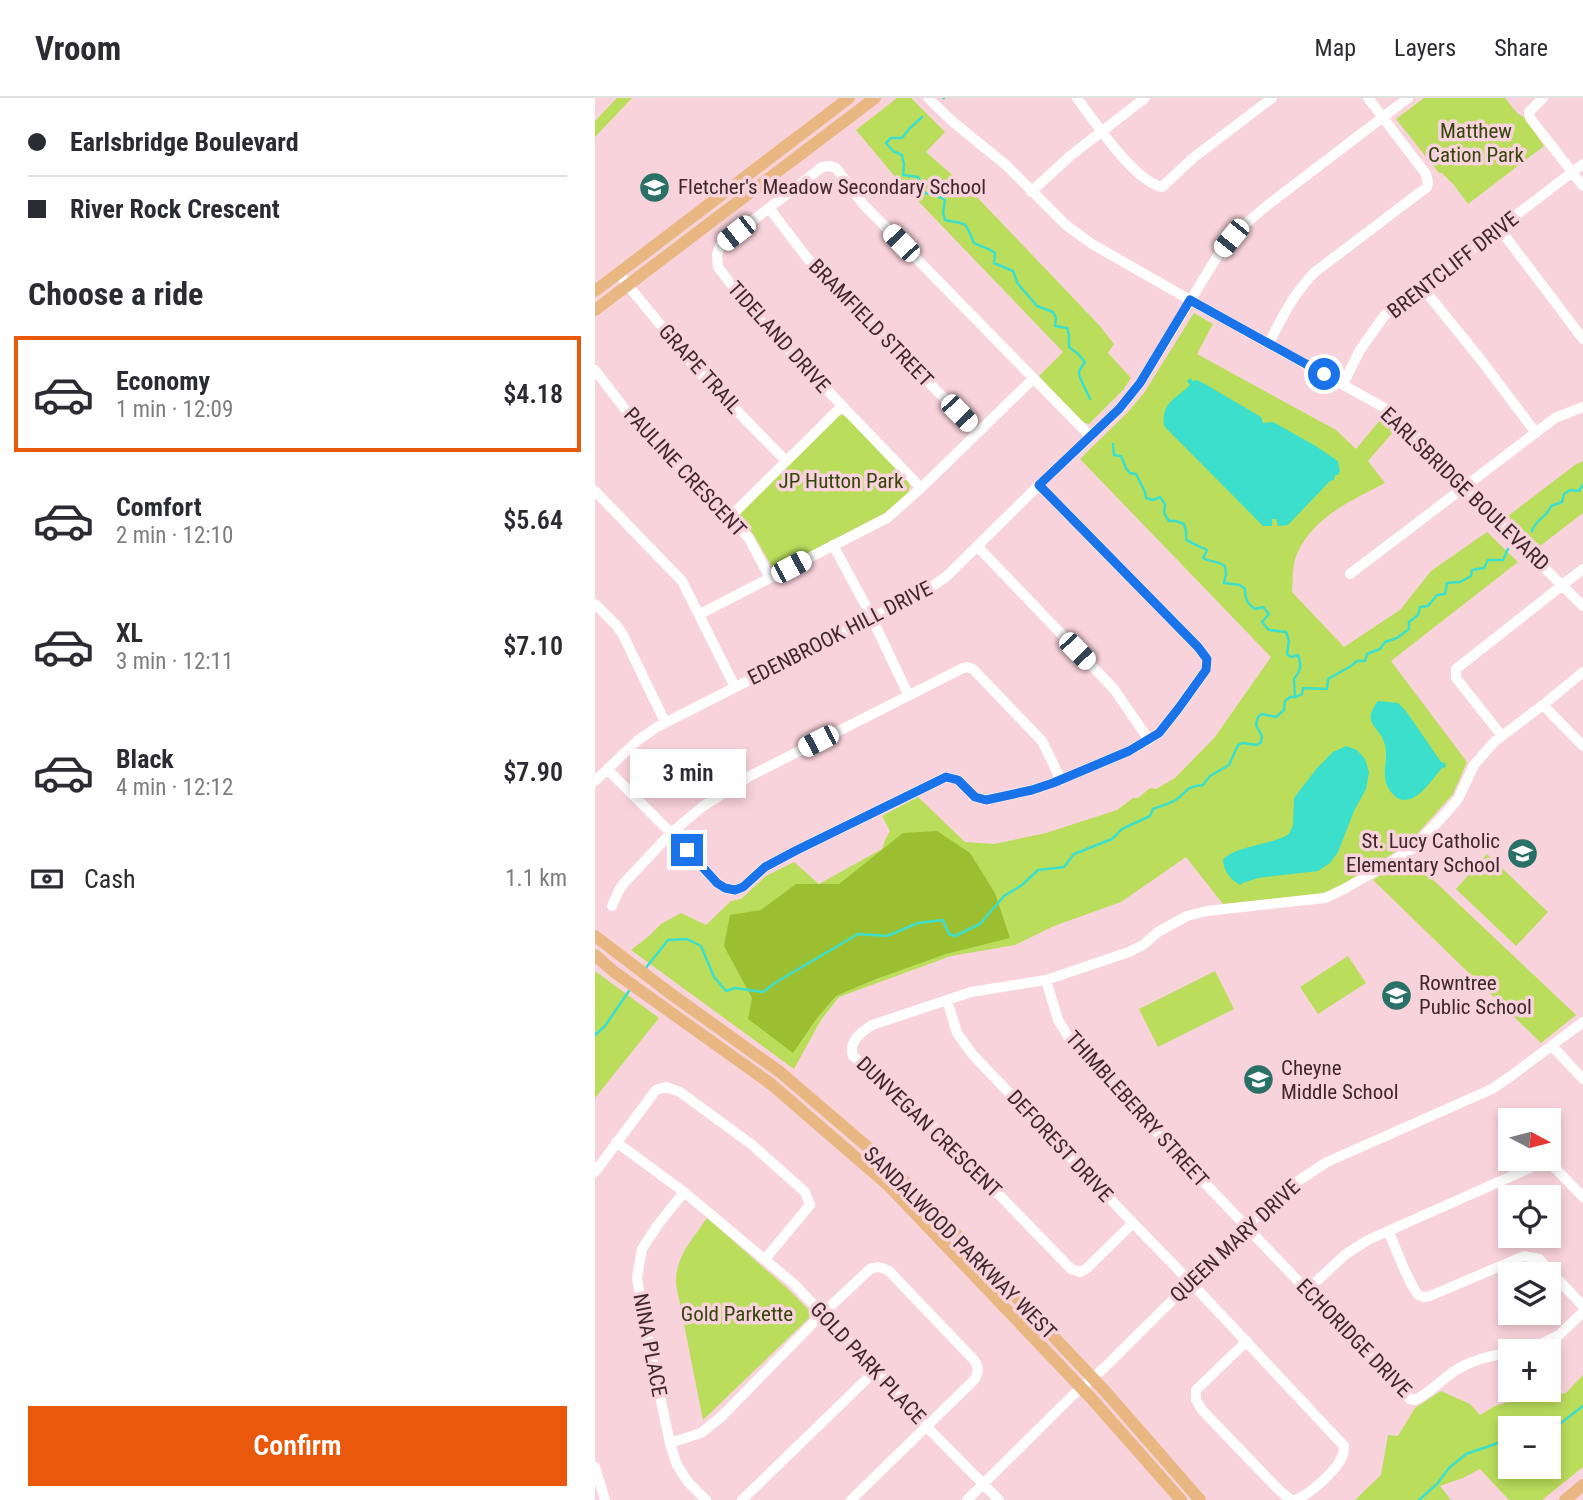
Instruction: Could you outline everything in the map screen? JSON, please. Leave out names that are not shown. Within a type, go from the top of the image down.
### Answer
[{"type":"main road","points":[[595,291],[849,98]]},
{"type":"main road","points":[[595,310],[874,98]]},
{"type":"main road","name":"SANDALWOOD PARKWAY WEST","points":[[595,936],[780,1072],[884,1161],[1093,1378],[1200,1500]]},
{"type":"main road","name":"SANDALWOOD PARKWAY WEST","points":[[595,955],[613,971],[771,1084],[889,1186],[1082,1387],[1181,1500]]},
{"type":"main road","points":[[1565,1500],[1583,1485]]},
{"type":"street","name":"EARLSBRIDGE BOULEVARD","points":[[927,98],[1006,165],[1066,225],[1092,244],[1343,384],[1401,420],[1463,488],[1583,606]]},
{"type":"street","points":[[1077,98],[1139,175],[1162,187],[1193,158],[1272,98]]},
{"type":"street","points":[[1031,192],[1101,131],[1145,98]]},
{"type":"street","points":[[1269,343],[1288,305],[1315,272],[1427,187],[1426,174],[1368,98]]},
{"type":"street","name":"EDENBROOK HILL DRIVE","points":[[595,781],[637,741],[665,722],[925,591],[947,576],[1119,409],[1140,383],[1220,252],[1243,226],[1408,98]]},
{"type":"street","points":[[1543,98],[1529,112],[1530,118],[1583,186]]},
{"type":"street","name":"BRENTCLIFF DRIVE","points":[[1343,384],[1360,351],[1384,316],[1583,164]]},
{"type":"street","name":"TIDELAND DRIVE","points":[[921,488],[755,315],[718,267],[717,255],[720,246],[822,167],[835,168],[863,204],[1090,436]]},
{"type":"street","name":"BRAMFIELD STREET","points":[[769,208],[808,259],[978,433]]},
{"type":"street","points":[[1499,228],[1583,339]]},
{"type":"street","name":"GRAPE TRAIL","points":[[618,273],[698,371],[786,461]]},
{"type":"street","points":[[1422,287],[1536,433]]},
{"type":"street","name":"PAULINE CRESCENT","points":[[595,370],[631,418],[748,537],[770,578]]},
{"type":"street","points":[[700,614],[887,518],[1033,379]]},
{"type":"street","points":[[729,517],[842,406]]},
{"type":"street","points":[[1350,574],[1555,418],[1583,407]]},
{"type":"street","points":[[607,769],[717,883],[735,890],[743,887],[765,867],[946,777],[958,780],[975,797],[986,800],[1032,790],[1061,780],[1149,740],[1159,733],[1206,670],[1207,659],[1039,485]]},
{"type":"street","points":[[595,491],[682,581],[735,687]]},
{"type":"street","points":[[833,545],[908,694]]},
{"type":"street","points":[[977,547],[1114,689],[1149,740]]},
{"type":"street","points":[[1502,736],[1456,678],[1456,668],[1583,569]]},
{"type":"street","points":[[595,604],[623,635],[665,722]]},
{"type":"street","points":[[612,906],[624,883],[671,834],[702,807],[750,776],[963,668],[973,669],[1042,741],[1061,780]]},
{"type":"street","name":"DUNVEGAN CRESCENT","points":[[1133,1223],[1086,1269],[1080,1272],[1070,1269],[922,1115],[853,1056],[851,1045],[861,1032],[872,1025],[971,992],[1046,980],[1129,952],[1187,916],[1207,911],[1325,898],[1345,889],[1412,849],[1458,799],[1474,765],[1494,742],[1583,672]]},
{"type":"street","points":[[1543,705],[1583,746]]},
{"type":"street","name":"THIMBLEBERRY STREET","points":[[1046,980],[1058,1020],[1072,1043],[1246,1227]]},
{"type":"street","name":"DEFOREST DRIVE","points":[[947,1000],[957,1034],[973,1055],[1247,1341],[1343,1446],[1344,1454],[1336,1466],[1307,1494],[1294,1500]]},
{"type":"street","name":"QUEEN MARY DRIVE","points":[[967,1500],[1292,1185],[1318,1167],[1492,1088],[1583,1022]]},
{"type":"street","points":[[1552,1046],[1583,1079]]},
{"type":"street","points":[[595,1172],[656,1090],[666,1087],[680,1092],[751,1144],[805,1192],[810,1205],[765,1259]]},
{"type":"street","name":"GOLD PARK PLACE","points":[[616,1142],[684,1192],[794,1284],[917,1417],[999,1500]]},
{"type":"street","points":[[1307,1290],[1346,1254],[1369,1240],[1541,1163],[1547,1162],[1557,1170],[1583,1197]]},
{"type":"street","name":"NINA PLACE","points":[[684,1192],[642,1249],[637,1278],[670,1443],[677,1465],[688,1482],[706,1500]]},
{"type":"street","name":"ECHORIDGE DRIVE","points":[[1246,1227],[1410,1399],[1415,1400],[1428,1394],[1456,1370],[1498,1354]]},
{"type":"street","points":[[1388,1231],[1406,1273],[1418,1294],[1425,1297],[1524,1256],[1539,1259],[1583,1306]]},
{"type":"street","points":[[670,1443],[701,1433],[721,1417],[870,1269],[883,1268],[889,1271],[974,1360],[978,1366],[978,1375],[852,1500]]},
{"type":"street","points":[[1551,1339],[1559,1335],[1583,1312]]},
{"type":"street","points":[[1247,1341],[1201,1384],[1196,1390],[1196,1400],[1202,1410],[1279,1490],[1294,1500]]},
{"type":"street","points":[[742,1500],[876,1370]]},
{"type":"street","points":[[595,1467],[605,1500]]},
{"type":"green space","points":[[617,98],[632,98],[595,137],[595,121]]},
{"type":"green space","points":[[897,98],[911,98],[945,132],[926,152],[974,194],[1114,344],[1108,353],[1131,378],[1123,390],[1089,424],[1082,422],[1039,376],[1063,352],[897,179],[856,130]]},
{"type":"green space","name":"Matthew Cation Park","points":[[1424,98],[1505,98],[1517,113],[1525,118],[1544,146],[1468,204],[1396,119]]},
{"type":"green space","points":[[1194,313],[1213,324],[1197,354],[1336,430],[1356,449],[1381,419],[1395,430],[1368,461],[1385,483],[1347,503],[1323,520],[1304,541],[1294,562],[1292,592],[1344,647],[1400,610],[1431,571],[1487,532],[1518,562],[1391,661],[1467,762],[1453,794],[1408,844],[1325,893],[1223,904],[1186,857],[1121,902],[1054,926],[1015,945],[951,956],[839,997],[821,1020],[794,1069],[631,950],[661,924],[681,913],[706,925],[731,901],[741,899],[766,876],[794,862],[819,884],[882,849],[890,831],[882,816],[918,797],[965,842],[994,844],[1046,833],[1117,810],[1150,788],[1156,789],[1175,778],[1215,737],[1271,657],[1080,459],[1144,393]]},
{"type":"green space","name":"JP Hutton Park","points":[[839,414],[847,417],[907,479],[910,486],[908,493],[885,513],[778,568],[772,567],[754,535],[740,519],[739,513]]},
{"type":"green space","points":[[1583,461],[1583,513],[1540,546],[1508,516]]},
{"type":"green space","points":[[1487,854],[1548,912],[1516,946],[1456,889]]},
{"type":"green space","points":[[1409,857],[1576,1015],[1541,1043],[1373,880]]},
{"type":"green space","points":[[1348,956],[1366,983],[1318,1014],[1300,987]]},
{"type":"green space","points":[[595,971],[659,1018],[595,1098]]},
{"type":"green space","points":[[1215,971],[1234,1009],[1158,1047],[1139,1009]]},
{"type":"green space","name":"Gold Parkette","points":[[707,1218],[787,1288],[809,1310],[809,1318],[703,1420],[676,1274],[681,1257]]},
{"type":"green space","points":[[1583,1375],[1583,1467],[1542,1500],[1509,1500],[1480,1469],[1440,1486],[1451,1500],[1355,1500],[1381,1475],[1388,1435],[1398,1436],[1415,1408],[1441,1391],[1470,1404],[1480,1415],[1509,1402],[1561,1402],[1561,1394],[1566,1393]]},
{"type":"shaded area","points":[[1191,378],[1192,381],[1205,384],[1261,417],[1263,423],[1273,422],[1338,461],[1338,475],[1335,475],[1334,480],[1288,525],[1278,526],[1276,519],[1272,519],[1272,526],[1263,526],[1164,426],[1167,406],[1190,385],[1187,381]]},
{"type":"shaded area","points":[[1378,701],[1398,703],[1441,762],[1445,763],[1446,767],[1411,799],[1399,799],[1387,787],[1385,745],[1371,720]]},
{"type":"shaded area","points":[[1346,746],[1357,750],[1365,759],[1369,772],[1366,789],[1338,852],[1330,863],[1318,871],[1258,878],[1240,885],[1233,880],[1226,872],[1223,860],[1228,855],[1289,834],[1293,825],[1294,798],[1333,752]]},
{"type":"shaded area","points":[[937,831],[970,853],[995,893],[1010,938],[946,954],[836,996],[793,1053],[748,1019],[752,998],[724,946],[730,915],[761,910],[796,884],[839,884],[903,833]]},
{"type":"waterway","points":[[922,117],[902,138],[891,138],[886,143],[893,151],[902,155],[903,175],[918,177],[925,193],[945,200],[945,220],[964,224],[974,243],[995,253],[994,263],[1013,271],[1018,284],[1037,306],[1053,312],[1056,318],[1055,326],[1067,328],[1069,347],[1085,362],[1079,374],[1090,399]]},
{"type":"waterway","points":[[1113,444],[1114,455],[1121,456],[1130,473],[1136,474],[1146,498],[1153,500],[1160,497],[1165,504],[1164,513],[1169,521],[1184,524],[1186,539],[1207,550],[1203,558],[1225,566],[1224,583],[1240,585],[1245,589],[1250,605],[1255,609],[1263,607],[1269,614],[1262,622],[1269,630],[1286,632],[1289,641],[1287,654],[1291,657],[1298,655],[1300,662],[1294,679],[1295,697]]},
{"type":"waterway","points":[[1532,531],[1551,506],[1562,502],[1564,494],[1570,490],[1579,491],[1583,485]]},
{"type":"waterway","points":[[645,969],[668,940],[687,939],[701,946],[714,977],[726,991],[735,988],[763,992],[858,934],[887,936],[918,923],[943,920],[949,934],[955,936],[980,924],[1004,896],[1022,885],[1038,870],[1064,867],[1074,854],[1112,839],[1122,829],[1150,816],[1153,809],[1174,801],[1190,788],[1203,785],[1210,776],[1229,765],[1238,745],[1257,745],[1261,742],[1262,736],[1256,725],[1258,717],[1262,714],[1276,717],[1284,710],[1285,701],[1302,694],[1303,688],[1327,689],[1328,679],[1357,661],[1365,661],[1367,654],[1380,649],[1385,642],[1397,638],[1409,629],[1409,622],[1418,615],[1420,607],[1428,606],[1437,595],[1445,594],[1447,583],[1460,582],[1471,576],[1472,570],[1484,568],[1488,560],[1503,560],[1508,549]]},
{"type":"waterway","points":[[595,1035],[605,1026],[631,988]]},
{"type":"waterway","points":[[1561,1423],[1583,1406]]},
{"type":"waterway","points":[[1419,1500],[1466,1454],[1498,1443]]},
{"type":"place","name":"Fletcher's Meadow Secondary School","points":[[655,187]]},
{"type":"place","name":"St. Lucy Catholic Elementary School","points":[[1523,853]]},
{"type":"place","name":"Rowntree Public School","points":[[1396,995]]},
{"type":"place","name":"Cheyne Middle School","points":[[1258,1080]]},
{"type":"route","points":[[687,850],[717,883],[735,890],[743,887],[765,867],[946,777],[958,780],[975,797],[986,800],[1053,783],[1129,751],[1159,733],[1206,670],[1207,659],[1039,485],[1119,409],[1140,383],[1190,300],[1324,374]]}]
